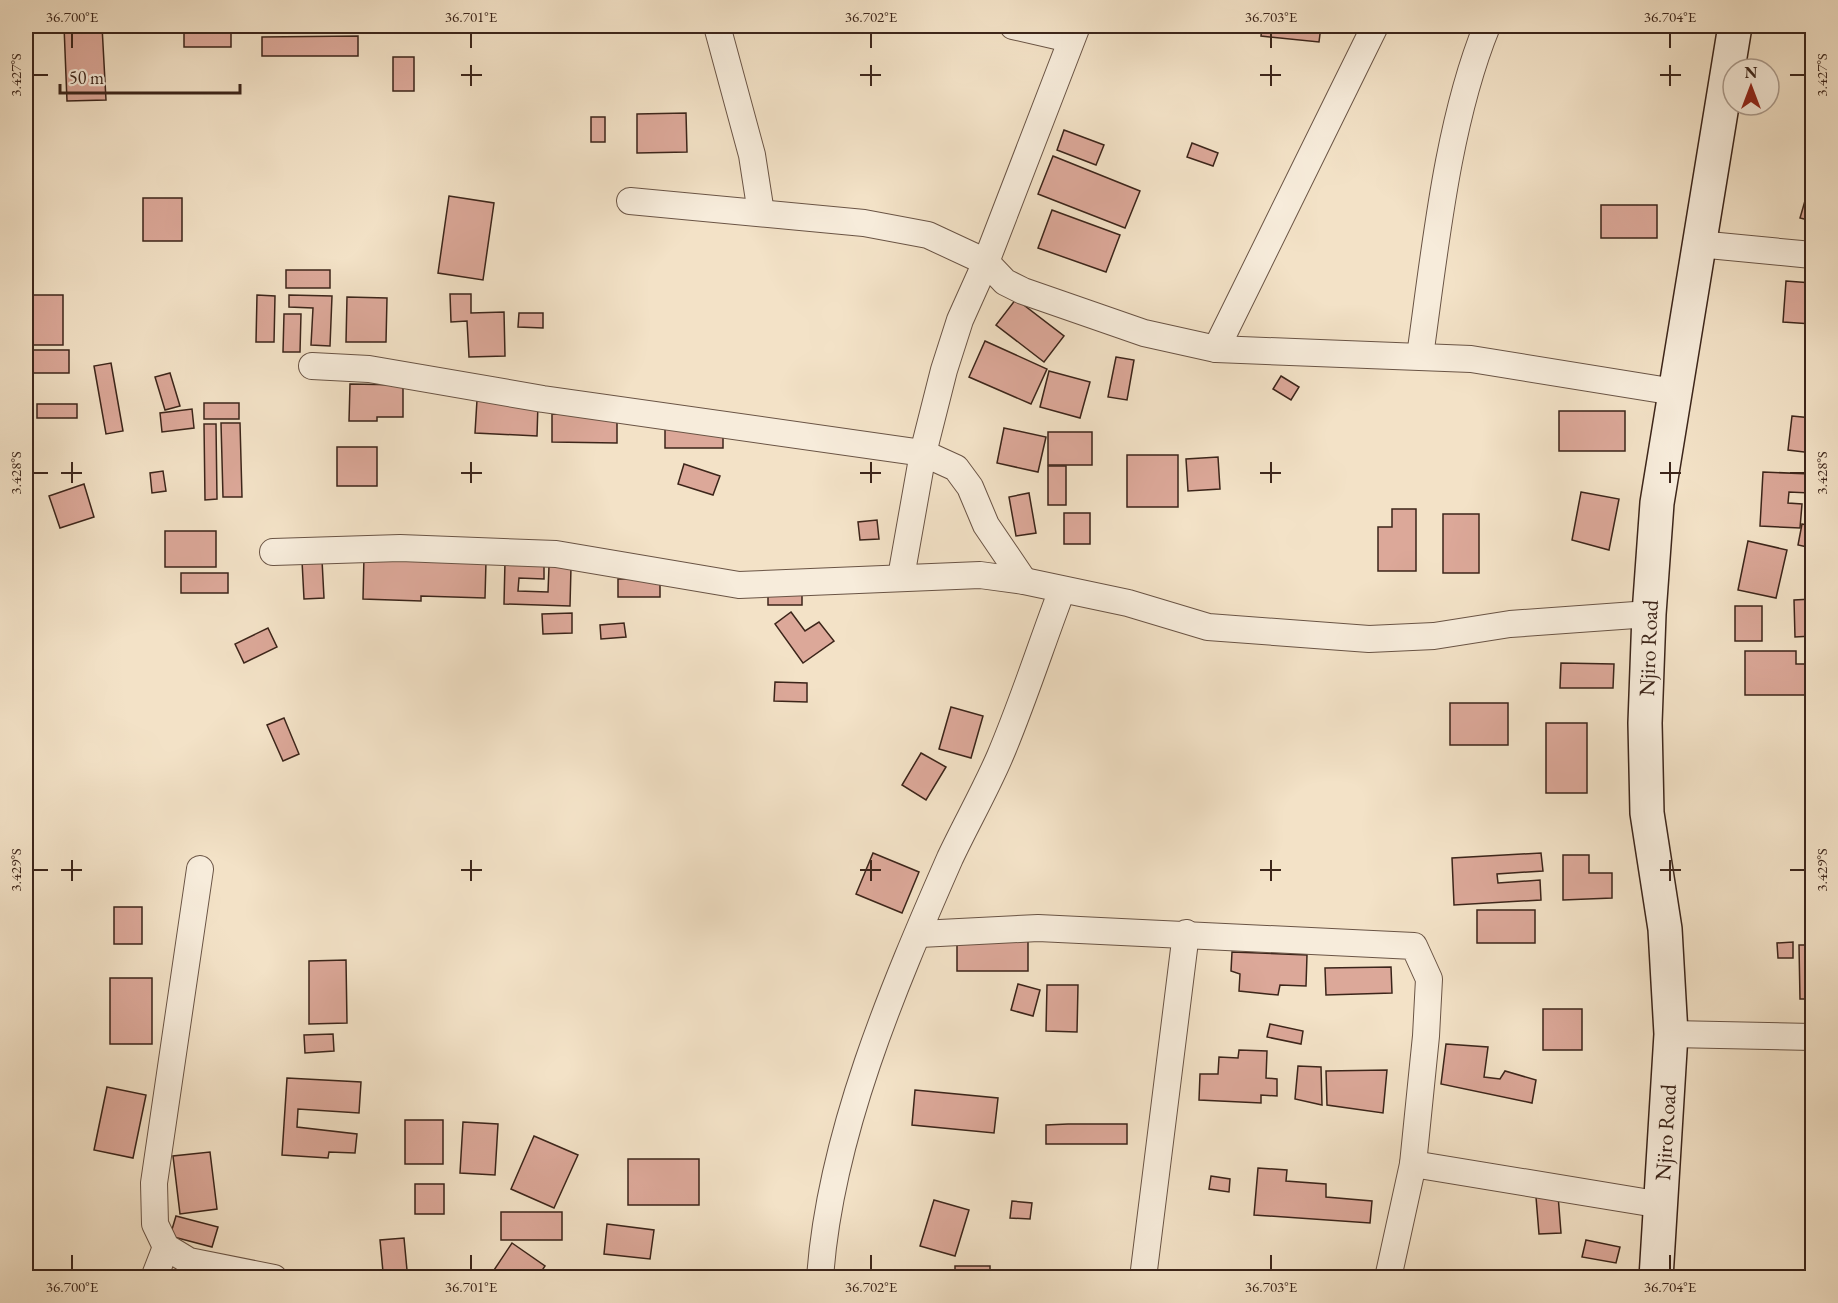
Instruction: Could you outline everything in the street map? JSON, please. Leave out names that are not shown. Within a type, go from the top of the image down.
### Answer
[{"type":"street","points":[[717,26],[752,156],[761,213]]},
{"type":"street","points":[[901,577],[923,453],[956,330],[986,262],[1073,32],[1012,26]]},
{"type":"street","points":[[1216,349],[1375,26]]},
{"type":"street","points":[[1420,356],[1443,196],[1472,70],[1487,26]]},
{"type":"street","name":"Njiro Road","points":[[1656,1278],[1671,1034],[1665,929],[1647,813],[1645,723],[1649,614],[1657,503],[1735,26]]},
{"type":"street","points":[[630,201],[864,223],[928,235],[986,262],[1005,282],[1023,291],[1144,333],[1216,349],[1471,359],[1675,393]]},
{"type":"street","points":[[1698,244],[1812,255]]},
{"type":"street","points":[[312,366],[369,369],[543,399],[923,453],[956,468],[970,487],[986,525],[1024,581]]},
{"type":"street","points":[[273,552],[400,548],[556,554],[739,585],[980,575],[1024,581],[1128,603],[1208,627],[1369,639],[1434,636],[1510,624],[1649,614]]},
{"type":"street","points":[[820,1278],[823,1239],[836,1168],[888,1006],[950,858],[1000,756],[1062,590]]},
{"type":"street","points":[[200,869],[154,1184],[155,1224],[166,1247],[189,1261],[274,1278]]},
{"type":"street","points":[[920,934],[1038,928],[1186,933],[1414,946],[1429,979],[1426,1036],[1413,1164],[1388,1278]]},
{"type":"street","points":[[1143,1278],[1186,933]]},
{"type":"street","points":[[1671,1034],[1812,1037]]},
{"type":"street","points":[[1413,1164],[1662,1205]]},
{"type":"street","points":[[154,1278],[166,1247]]},
{"type":"path","points":[[1803,1278],[1812,1273]]},
{"type":"building","points":[[64,26],[102,26],[106,100],[67,101]]},
{"type":"building","points":[[184,26],[231,26],[231,47],[184,47]]},
{"type":"building","points":[[1175,26],[1190,26],[1181,33]]},
{"type":"building","points":[[1262,26],[1321,26],[1319,42],[1261,36]]},
{"type":"building","points":[[358,36],[358,56],[262,56],[262,37]]},
{"type":"building","points":[[393,57],[414,57],[414,91],[393,91]]},
{"type":"building","points":[[686,113],[687,152],[637,153],[637,114]]},
{"type":"building","points":[[591,117],[605,117],[605,142],[591,142]]},
{"type":"building","points":[[1064,130],[1104,145],[1096,165],[1057,150]]},
{"type":"building","points":[[1192,143],[1218,153],[1213,166],[1187,157]]},
{"type":"building","points":[[1053,156],[1140,191],[1125,228],[1038,194]]},
{"type":"building","points":[[1809,187],[1812,188],[1812,221],[1800,218]]},
{"type":"building","points":[[449,196],[494,203],[483,280],[438,273]]},
{"type":"building","points":[[143,198],[182,198],[182,241],[143,241]]},
{"type":"building","points":[[1601,205],[1657,205],[1657,238],[1601,238]]},
{"type":"building","points":[[1052,210],[1120,235],[1106,272],[1038,248]]},
{"type":"building","points":[[286,270],[330,270],[330,288],[286,288]]},
{"type":"building","points":[[1786,281],[1812,283],[1812,324],[1783,322]]},
{"type":"building","points":[[450,294],[471,294],[471,313],[504,312],[505,356],[469,357],[467,321],[451,322]]},
{"type":"building","points":[[26,295],[63,295],[63,345],[26,345]]},
{"type":"building","points":[[257,295],[275,296],[274,342],[256,342]]},
{"type":"building","points":[[289,295],[332,296],[330,346],[311,345],[313,308],[289,307]]},
{"type":"building","points":[[347,297],[387,298],[386,342],[346,342]]},
{"type":"building","points":[[1016,299],[1064,336],[1044,362],[996,325]]},
{"type":"building","points":[[519,313],[543,313],[543,328],[518,327]]},
{"type":"building","points":[[284,314],[301,314],[300,352],[283,352]]},
{"type":"building","points":[[985,341],[1047,369],[1031,404],[969,377]]},
{"type":"building","points":[[26,350],[69,350],[69,373],[26,373]]},
{"type":"building","points":[[1116,357],[1134,360],[1127,400],[1108,397]]},
{"type":"building","points":[[111,363],[123,431],[106,434],[94,366]]},
{"type":"building","points":[[1049,371],[1090,382],[1080,418],[1040,407]]},
{"type":"building","points":[[170,373],[180,406],[165,410],[155,377]]},
{"type":"building","points":[[1281,376],[1299,387],[1291,400],[1273,389]]},
{"type":"building","points":[[350,384],[403,385],[403,417],[377,417],[377,421],[349,421]]},
{"type":"building","points":[[477,400],[538,403],[537,436],[475,433]]},
{"type":"building","points":[[204,403],[239,403],[239,419],[204,419]]},
{"type":"building","points":[[37,404],[77,404],[77,418],[37,418]]},
{"type":"building","points":[[192,409],[194,428],[162,432],[160,413]]},
{"type":"building","points":[[1559,411],[1625,411],[1625,451],[1559,451]]},
{"type":"building","points":[[552,414],[617,415],[617,443],[552,442]]},
{"type":"building","points":[[1792,416],[1812,418],[1812,453],[1788,450]]},
{"type":"building","points":[[221,423],[240,423],[242,497],[223,497]]},
{"type":"building","points":[[204,424],[216,424],[217,499],[205,500]]},
{"type":"building","points":[[665,425],[723,425],[723,448],[665,448]]},
{"type":"building","points":[[1004,428],[1046,437],[1038,472],[997,463]]},
{"type":"building","points":[[1048,432],[1092,432],[1092,465],[1048,465]]},
{"type":"building","points":[[337,447],[377,447],[377,486],[337,486]]},
{"type":"building","points":[[1127,455],[1178,455],[1178,507],[1127,507]]},
{"type":"building","points":[[1218,457],[1220,489],[1188,491],[1186,459]]},
{"type":"building","points":[[684,464],[720,476],[713,495],[678,484]]},
{"type":"building","points":[[1048,466],[1066,466],[1066,505],[1048,505]]},
{"type":"building","points":[[163,471],[166,491],[152,493],[150,473]]},
{"type":"building","points":[[1763,472],[1811,474],[1810,493],[1789,492],[1788,503],[1802,504],[1800,528],[1760,526]]},
{"type":"building","points":[[84,484],[94,517],[60,528],[49,496]]},
{"type":"building","points":[[1581,492],[1619,499],[1609,550],[1572,540]]},
{"type":"building","points":[[1029,493],[1036,533],[1016,536],[1009,497]]},
{"type":"building","points":[[1392,509],[1416,509],[1416,571],[1378,571],[1378,527],[1392,527]]},
{"type":"building","points":[[1064,513],[1090,513],[1090,544],[1064,544]]},
{"type":"building","points":[[1443,514],[1479,514],[1479,573],[1443,573]]},
{"type":"building","points":[[877,520],[879,539],[860,540],[858,522]]},
{"type":"building","points":[[1802,524],[1812,526],[1812,548],[1798,545]]},
{"type":"building","points":[[165,531],[216,531],[216,567],[165,567]]},
{"type":"building","points":[[1748,541],[1787,550],[1776,598],[1738,590]]},
{"type":"building","points":[[364,556],[486,561],[485,598],[421,596],[421,601],[363,599]]},
{"type":"building","points":[[322,560],[324,598],[304,599],[302,561]]},
{"type":"building","points":[[505,561],[544,563],[544,579],[519,578],[518,591],[548,592],[549,566],[571,567],[570,606],[504,604]]},
{"type":"building","points":[[181,573],[228,573],[228,593],[181,593]]},
{"type":"building","points":[[618,579],[660,579],[660,597],[618,597]]},
{"type":"building","points":[[768,587],[802,587],[802,605],[768,605]]},
{"type":"building","points":[[1812,599],[1812,636],[1795,637],[1794,600]]},
{"type":"building","points":[[1735,606],[1762,606],[1762,641],[1735,641]]},
{"type":"building","points":[[791,612],[805,631],[819,622],[834,641],[803,663],[775,624]]},
{"type":"building","points":[[572,613],[572,633],[543,634],[542,614]]},
{"type":"building","points":[[624,623],[626,637],[601,639],[600,625]]},
{"type":"building","points":[[268,628],[277,647],[244,663],[235,644]]},
{"type":"building","points":[[1745,651],[1796,651],[1796,664],[1812,664],[1812,695],[1745,695]]},
{"type":"building","points":[[1561,663],[1614,664],[1613,688],[1560,688]]},
{"type":"building","points":[[775,682],[807,683],[807,702],[774,701]]},
{"type":"building","points":[[1450,703],[1508,703],[1508,745],[1450,745]]},
{"type":"building","points":[[951,707],[983,716],[971,758],[939,749]]},
{"type":"building","points":[[284,718],[299,754],[283,761],[267,725]]},
{"type":"building","points":[[1546,723],[1587,723],[1587,793],[1546,793]]},
{"type":"building","points":[[921,753],[946,767],[926,800],[902,785]]},
{"type":"building","points":[[873,853],[919,872],[902,913],[856,894]]},
{"type":"building","points":[[1541,853],[1543,871],[1497,874],[1498,883],[1540,880],[1541,900],[1454,905],[1452,858]]},
{"type":"building","points":[[1563,855],[1589,855],[1589,873],[1612,873],[1612,898],[1563,900]]},
{"type":"building","points":[[114,907],[142,907],[142,944],[114,944]]},
{"type":"building","points":[[1477,910],[1535,910],[1535,943],[1477,943]]},
{"type":"building","points":[[957,937],[1028,937],[1028,971],[957,971]]},
{"type":"building","points":[[1793,942],[1793,958],[1778,958],[1777,943]]},
{"type":"building","points":[[1799,945],[1812,945],[1812,999],[1800,999]]},
{"type":"building","points":[[1232,952],[1307,955],[1306,986],[1280,985],[1278,995],[1239,991],[1240,974],[1231,971]]},
{"type":"building","points":[[346,960],[347,1023],[309,1024],[309,961]]},
{"type":"building","points":[[1391,967],[1392,993],[1326,995],[1325,968]]},
{"type":"building","points":[[110,978],[152,978],[152,1044],[110,1044]]},
{"type":"building","points":[[1018,984],[1040,990],[1033,1016],[1011,1010]]},
{"type":"building","points":[[1047,985],[1078,985],[1077,1032],[1046,1031]]},
{"type":"building","points":[[1543,1009],[1582,1009],[1582,1050],[1543,1050]]},
{"type":"building","points":[[1270,1024],[1303,1031],[1301,1044],[1267,1037]]},
{"type":"building","points":[[333,1034],[334,1051],[305,1053],[304,1035]]},
{"type":"building","points":[[1446,1044],[1488,1047],[1484,1077],[1500,1079],[1505,1071],[1536,1080],[1532,1103],[1441,1084]]},
{"type":"building","points":[[1239,1050],[1267,1051],[1266,1078],[1277,1079],[1277,1096],[1261,1095],[1261,1103],[1199,1100],[1200,1074],[1218,1074],[1219,1057],[1238,1058]]},
{"type":"building","points":[[1298,1066],[1321,1067],[1322,1105],[1295,1099]]},
{"type":"building","points":[[1387,1070],[1383,1113],[1327,1105],[1326,1071]]},
{"type":"building","points":[[287,1078],[361,1082],[359,1113],[298,1109],[297,1127],[357,1134],[355,1153],[329,1152],[328,1158],[282,1155]]},
{"type":"building","points":[[107,1087],[146,1095],[133,1158],[94,1150]]},
{"type":"building","points":[[915,1090],[998,1098],[994,1133],[912,1125]]},
{"type":"building","points":[[405,1120],[443,1120],[443,1164],[405,1164]]},
{"type":"building","points":[[463,1122],[498,1124],[495,1175],[460,1173]]},
{"type":"building","points":[[1127,1124],[1127,1144],[1046,1144],[1046,1125]]},
{"type":"building","points":[[534,1136],[578,1155],[554,1208],[511,1189]]},
{"type":"building","points":[[210,1152],[217,1209],[180,1214],[173,1156]]},
{"type":"building","points":[[628,1159],[699,1159],[699,1205],[628,1205]]},
{"type":"building","points":[[1258,1168],[1287,1170],[1286,1181],[1326,1184],[1326,1197],[1372,1201],[1370,1223],[1254,1215]]},
{"type":"building","points":[[1211,1176],[1230,1179],[1229,1192],[1209,1189]]},
{"type":"building","points":[[415,1184],[444,1184],[444,1214],[415,1214]]},
{"type":"building","points":[[1558,1195],[1561,1233],[1539,1234],[1536,1197]]},
{"type":"building","points":[[934,1200],[969,1210],[955,1256],[920,1246]]},
{"type":"building","points":[[1012,1201],[1032,1203],[1030,1219],[1010,1218]]},
{"type":"building","points":[[501,1212],[562,1212],[562,1240],[501,1240]]},
{"type":"building","points":[[176,1216],[218,1227],[212,1247],[170,1236]]},
{"type":"building","points":[[607,1224],[654,1230],[650,1259],[604,1254]]},
{"type":"building","points":[[404,1238],[407,1270],[383,1272],[380,1240]]},
{"type":"building","points":[[1586,1240],[1620,1247],[1616,1263],[1582,1257]]},
{"type":"building","points":[[512,1243],[545,1266],[537,1278],[504,1278],[494,1270]]},
{"type":"building","points":[[955,1266],[990,1266],[990,1278],[955,1278]]}]
